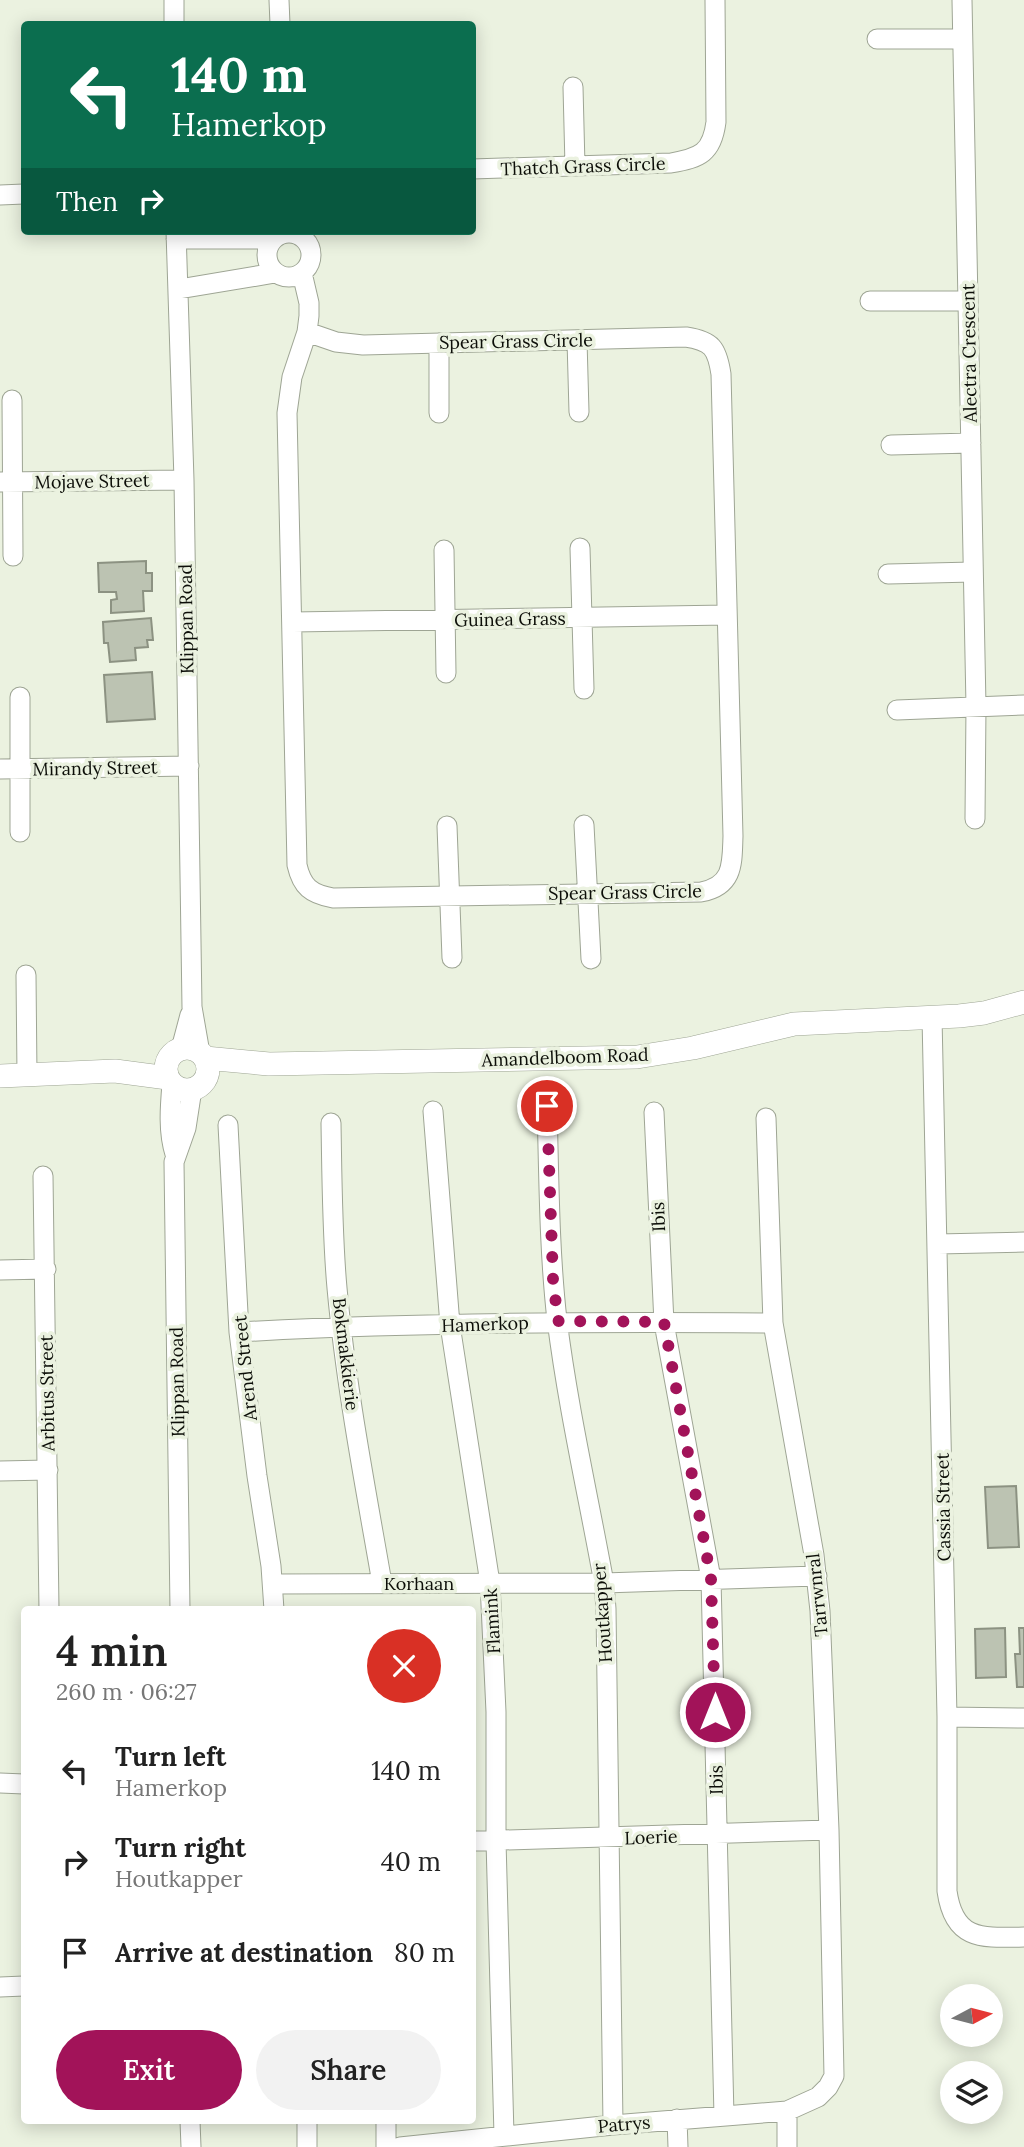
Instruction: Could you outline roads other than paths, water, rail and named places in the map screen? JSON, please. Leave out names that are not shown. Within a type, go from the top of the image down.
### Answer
[{"type":"street","points":[[174,0],[174,21]]},
{"type":"street","points":[[279,0],[280,21]]},
{"type":"street","name":"Thatch Grass Circle","points":[[476,169],[671,163],[700,155],[708,149],[714,138],[716,122],[715,0]]},
{"type":"street","name":"Alectra Crescent","points":[[962,0],[976,706],[975,819]]},
{"type":"street","points":[[877,39],[962,38]]},
{"type":"street","points":[[573,87],[575,166]]},
{"type":"street","points":[[0,195],[21,194]]},
{"type":"street","points":[[176,235],[273,239]]},
{"type":"street","name":"Klippan Road","points":[[176,235],[184,480],[192,1007],[186,1069],[186,1128],[174,1162],[180,1606]]},
{"type":"street","points":[[275,274],[267,260],[268,245],[282,235]]},
{"type":"street","points":[[179,289],[275,274],[289,278],[302,273],[307,268],[311,254],[303,235]]},
{"type":"street","name":"Spear Grass Circle","points":[[302,273],[309,303],[307,332],[292,377],[287,413],[297,865],[303,884],[310,891],[333,898],[701,892],[718,887],[730,870],[733,836],[721,374],[715,350],[708,343],[686,337],[347,344],[307,332]]},
{"type":"street","points":[[870,301],[968,301]]},
{"type":"street","points":[[577,340],[579,412]]},
{"type":"street","points":[[439,343],[439,413]]},
{"type":"street","points":[[12,401],[7,482],[13,556]]},
{"type":"street","points":[[891,445],[971,443]]},
{"type":"street","name":"Mojave Street","points":[[7,482],[184,480]]},
{"type":"street","points":[[580,548],[584,689]]},
{"type":"street","points":[[444,550],[446,673]]},
{"type":"street","points":[[888,574],[973,572]]},
{"type":"street","name":"Guinea Grass","points":[[293,622],[727,615]]},
{"type":"street","points":[[20,697],[20,832]]},
{"type":"street","points":[[897,710],[1024,705]]},
{"type":"street","name":"Mirandy Street","points":[[0,769],[189,766]]},
{"type":"street","points":[[584,825],[591,959]]},
{"type":"street","points":[[447,826],[452,958]]},
{"type":"street","points":[[26,975],[27,1075]]},
{"type":"street","name":"Amandelboom Road","points":[[0,1076],[269,1064],[627,1057],[693,1048],[794,1024],[984,1013],[1024,1002]]},
{"type":"street","name":"Cassia Street","points":[[932,1017],[947,1717],[947,1891],[957,1923],[975,1936],[1024,1937]]},
{"type":"street","name":"Houtkapper","points":[[547,1106],[553,1279],[558,1321],[566,1383],[604,1583],[614,2125]]},
{"type":"street","name":"Flamink","points":[[433,1111],[450,1325],[490,1583],[496,1712],[496,1841],[504,2135]]},
{"type":"street","name":"Ibis","points":[[654,1112],[664,1322],[711,1579],[715,1657],[724,2116]]},
{"type":"street","name":"Tarrwnral","points":[[766,1118],[773,1324],[817,1576],[820,1611],[829,1830],[834,2076]]},
{"type":"street","name":"Bokmakkierie","points":[[331,1123],[334,1239],[341,1326],[359,1455],[382,1583]]},
{"type":"street","name":"Arend Street","points":[[228,1125],[239,1332],[274,1606]]},
{"type":"street","name":"Arbitus Street","points":[[43,1176],[49,1606]]},
{"type":"street","points":[[938,1244],[1024,1242]]},
{"type":"street","points":[[0,1270],[46,1269]]},
{"type":"street","name":"Hamerkop","points":[[239,1332],[341,1326],[558,1321],[773,1324]]},
{"type":"street","points":[[0,1471],[48,1471]]},
{"type":"street","name":"Korhaan","points":[[273,1584],[604,1583],[817,1576]]},
{"type":"street","points":[[947,1717],[1024,1717]]},
{"type":"street","points":[[0,1783],[21,1784]]},
{"type":"street","name":"Loerie","points":[[476,1841],[829,1830]]},
{"type":"street","points":[[0,1987],[21,1986]]},
{"type":"street","name":"Patrys","points":[[400,2147],[456,2144],[504,2135],[565,2139],[614,2125],[787,2111],[818,2097],[834,2076]]},
{"type":"street","points":[[787,2111],[787,2147]]},
{"type":"street","points":[[677,2119],[678,2147]]},
{"type":"street","points":[[190,2124],[191,2147]]},
{"type":"street","points":[[307,2124],[307,2147]]},
{"type":"street","points":[[386,2124],[386,2147]]}]
